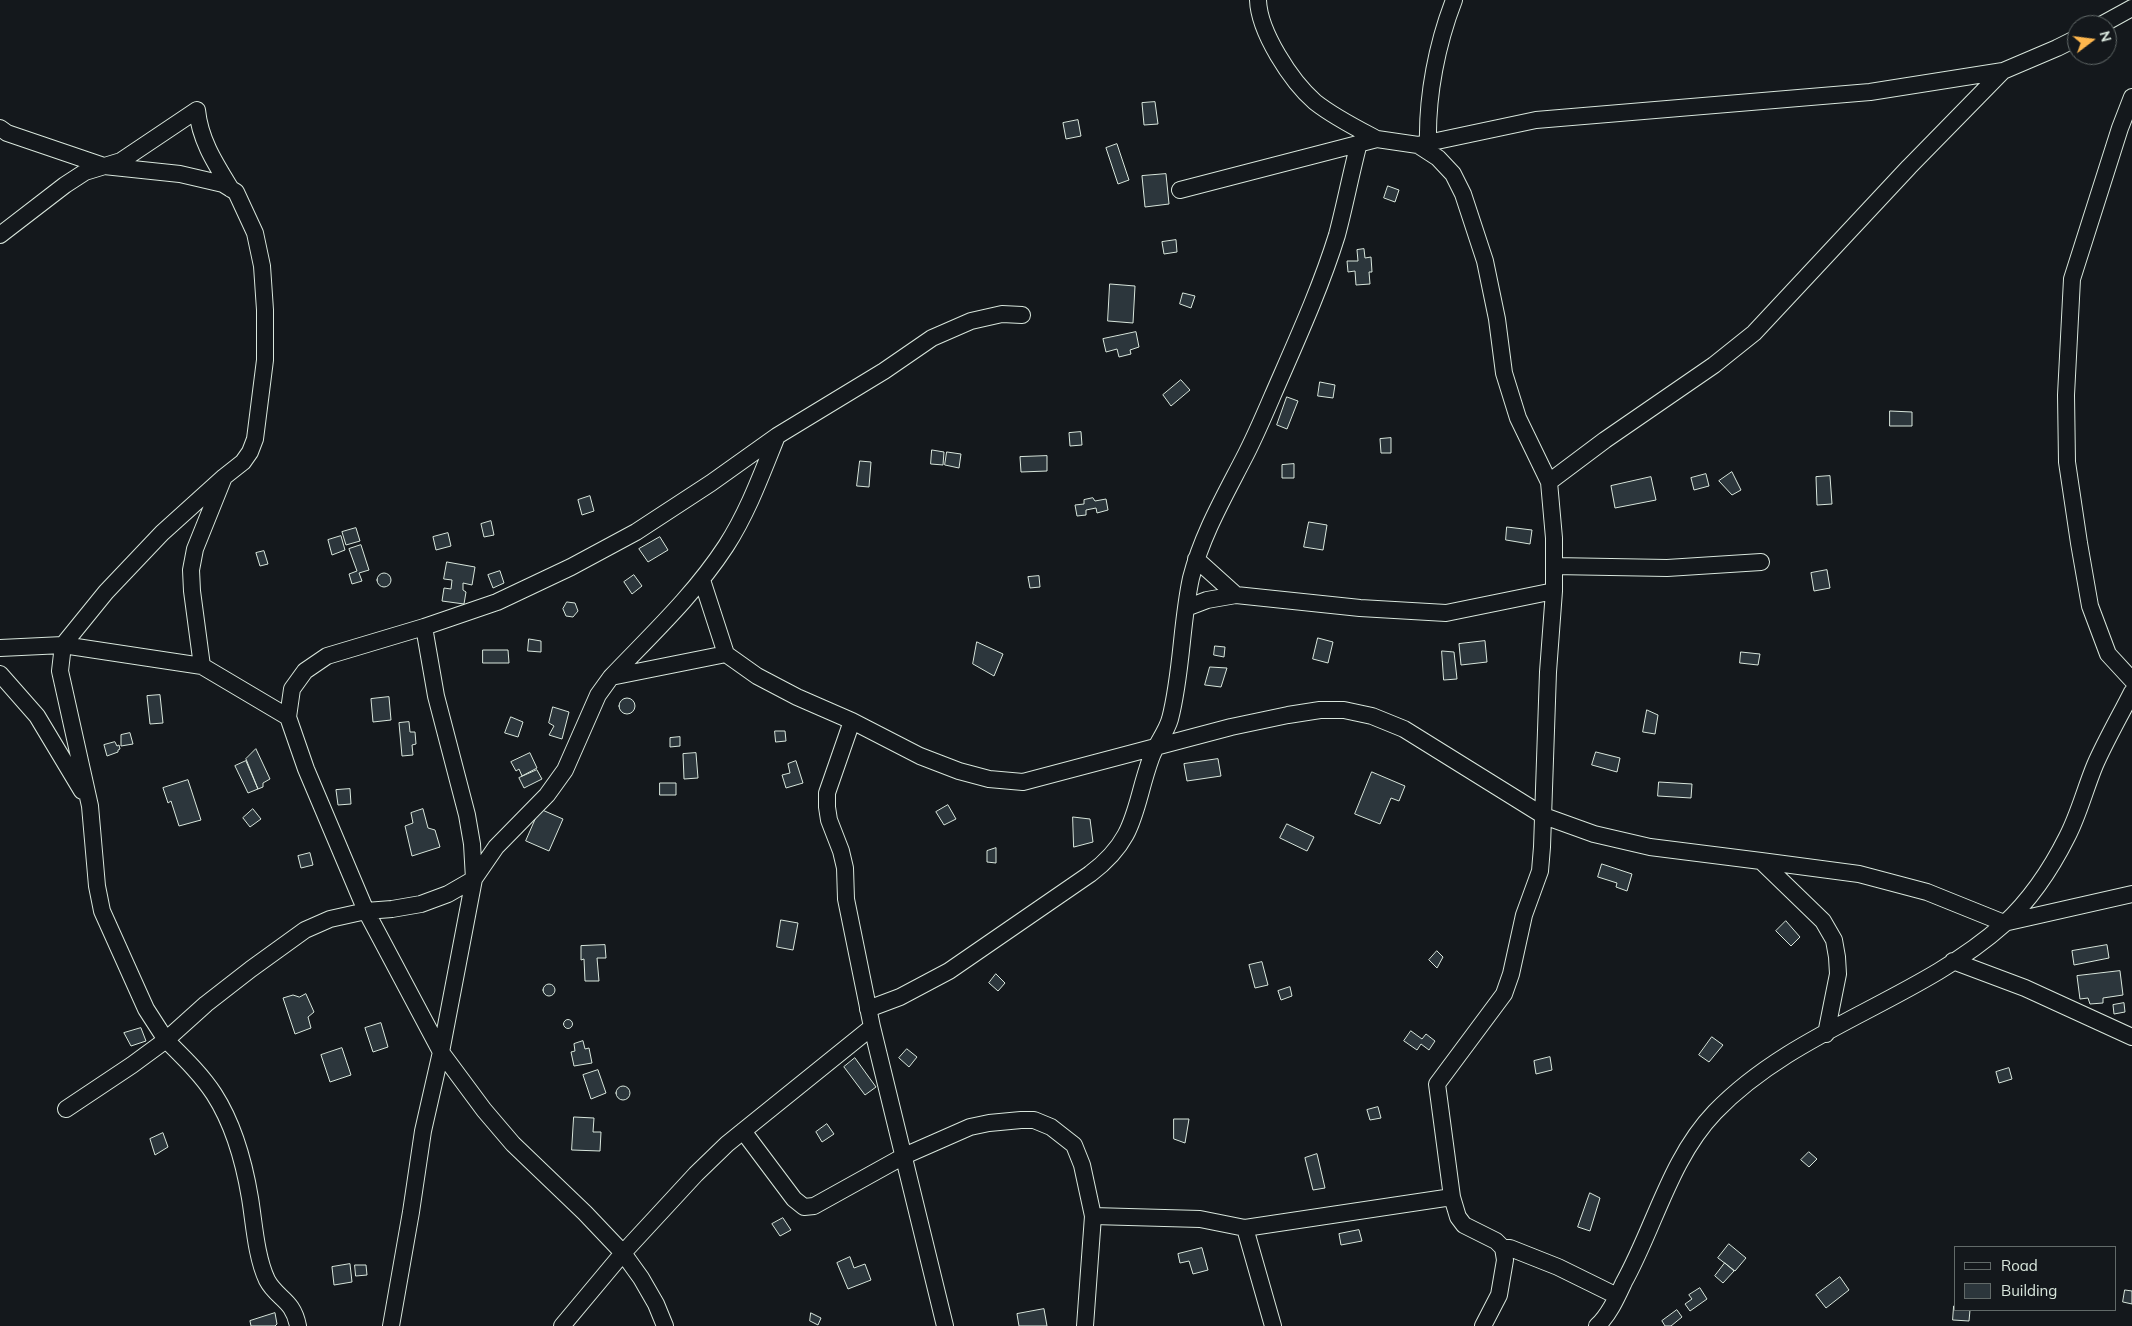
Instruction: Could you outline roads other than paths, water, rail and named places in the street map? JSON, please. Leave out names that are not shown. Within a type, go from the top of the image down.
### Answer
[{"type":"street","points":[[1258,0],[1263,24],[1274,48],[1295,80],[1314,101],[1338,118],[1377,139]]},
{"type":"street","points":[[1423,144],[1432,87],[1454,0]]},
{"type":"street","points":[[2117,16],[2132,8]]},
{"type":"street","points":[[1180,190],[1221,181],[1377,139],[1423,144],[1536,120],[1870,92],[2003,71],[2067,43]]},
{"type":"street","points":[[1550,482],[1605,440],[1714,365],[1754,333],[1909,167],[2003,71]]},
{"type":"street","points":[[2132,97],[2120,128],[2072,278],[2066,396],[2067,462],[2090,606],[2108,654],[2132,680]]},
{"type":"street","points":[[0,235],[85,172],[121,160],[142,149],[197,110],[199,128],[210,155],[230,189]]},
{"type":"street","points":[[0,128],[7,133],[104,166],[180,174],[223,184],[236,192],[255,233],[262,266],[265,310],[265,360],[255,439],[250,452],[243,462],[162,534],[106,592],[63,645],[60,671],[90,806],[97,886],[102,911],[146,1009],[166,1040],[193,1067],[214,1094],[230,1124],[242,1158],[260,1256],[267,1280],[293,1308],[298,1326]]},
{"type":"street","points":[[868,1009],[900,997],[949,971],[1106,862],[1123,842],[1134,820],[1151,756],[1169,721],[1174,699],[1186,608],[1196,559],[1210,524],[1246,455],[1272,397],[1322,277],[1337,235],[1359,143]]},
{"type":"street","points":[[1423,144],[1453,174],[1463,194],[1485,262],[1497,319],[1504,373],[1518,418],[1550,482],[1554,591],[1548,672],[1544,816],[1540,871],[1524,915],[1511,974],[1504,994],[1437,1084],[1452,1197],[1458,1217],[1464,1225],[1496,1241],[1503,1248],[1505,1260],[1499,1296],[1483,1326]]},
{"type":"street","points":[[665,1326],[656,1304],[641,1278],[623,1253],[585,1213],[513,1144],[484,1110],[441,1052],[366,911],[306,769],[288,718],[292,689],[305,671],[328,656],[424,627],[497,602],[580,563],[645,526],[777,436],[884,371],[932,338],[971,321],[1002,314],[1022,315]]},
{"type":"street","points":[[66,1109],[166,1040],[206,1004],[305,930],[330,919],[366,911],[392,910],[420,904],[448,894],[474,878],[496,847],[548,795],[565,770],[598,695],[611,677],[702,580],[727,545],[753,495],[777,436]]},
{"type":"street","points":[[202,666],[191,570],[195,549],[224,477]]},
{"type":"street","points":[[1196,559],[1236,595]]},
{"type":"street","points":[[1554,566],[1667,568],[1761,562]]},
{"type":"street","points":[[702,580],[726,654],[757,676],[920,756],[959,771],[989,779],[1023,782],[1288,715],[1320,710],[1344,710],[1372,716],[1404,729],[1544,816],[1594,834],[1650,847],[1859,874],[1927,892],[2004,923],[2132,894]]},
{"type":"street","points":[[1186,608],[1207,600],[1236,595],[1430,613],[1468,610],[1554,591]]},
{"type":"street","points":[[391,1326],[423,1131],[441,1052],[474,878],[472,844],[467,815],[436,696],[424,627]]},
{"type":"street","points":[[0,648],[63,645],[202,666],[288,718]]},
{"type":"street","points":[[611,677],[726,654]]},
{"type":"street","points":[[0,674],[37,716],[90,806]]},
{"type":"street","points":[[1604,1325],[1634,1265],[1674,1173],[1698,1133],[1715,1112],[1750,1081],[1786,1056],[1954,961],[1978,945],[2028,899],[2047,873],[2068,836],[2096,764],[2132,692]]},
{"type":"street","points":[[852,721],[827,793],[827,807],[845,868],[846,899],[872,1027],[945,1326]]},
{"type":"street","points":[[1761,861],[1823,921],[1834,940],[1838,957],[1838,974],[1826,1034]]},
{"type":"street","points":[[1954,961],[2026,988],[2132,1037]]},
{"type":"street","points":[[562,1326],[623,1253],[696,1174],[743,1132],[872,1027]]},
{"type":"street","points":[[743,1132],[794,1199],[804,1206],[814,1206],[904,1156],[970,1127],[989,1123],[1034,1120],[1051,1126],[1074,1145],[1082,1165],[1093,1216],[1085,1326]]},
{"type":"street","points":[[1093,1216],[1200,1219],[1245,1228],[1452,1197]]},
{"type":"street","points":[[1245,1228],[1273,1326]]},
{"type":"street","points":[[1503,1248],[1510,1248],[1558,1267],[1617,1296]]}]
